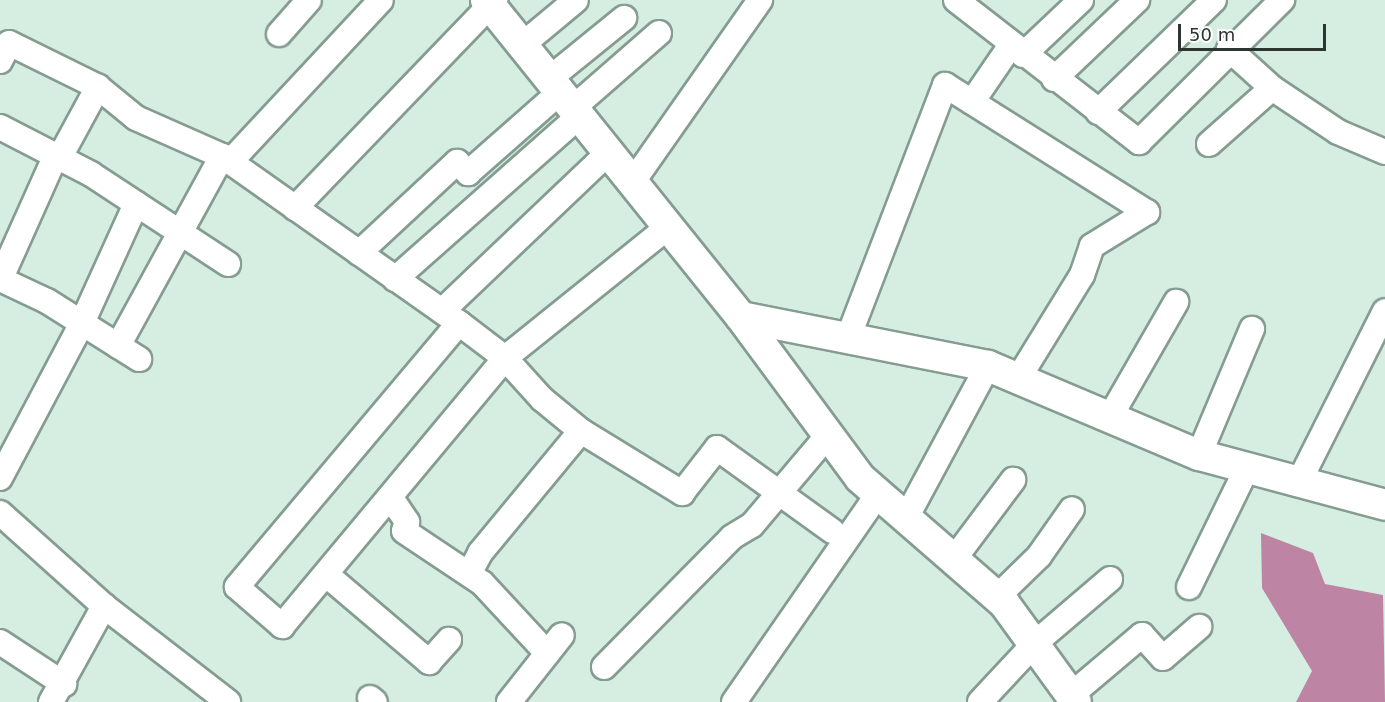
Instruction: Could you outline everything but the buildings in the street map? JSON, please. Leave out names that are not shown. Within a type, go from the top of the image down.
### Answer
[{"type":"street","points":[[279,34],[309,0]]},
{"type":"street","points":[[118,346],[180,233],[226,159],[381,0]]},
{"type":"street","points":[[522,45],[576,0]]},
{"type":"street","points":[[634,180],[760,0]]},
{"type":"street","points":[[972,102],[1017,50],[1080,0]]},
{"type":"street","points":[[1054,79],[1137,0]]},
{"type":"street","points":[[1098,112],[1214,0]]},
{"type":"street","points":[[962,2],[1017,50],[1139,142],[1229,49],[1282,0]]},
{"type":"street","points":[[295,208],[490,2],[608,153],[634,180],[668,227],[741,317],[860,478],[997,597],[1074,698],[1142,635],[1163,658],[1198,627]]},
{"type":"street","points":[[395,279],[565,99],[624,18]]},
{"type":"street","points":[[359,253],[457,162],[468,173],[565,99],[660,33]]},
{"type":"street","points":[[0,61],[9,43],[98,87],[136,118],[226,159],[451,317],[505,358],[542,399],[581,431],[681,493],[717,448],[832,531]]},
{"type":"street","points":[[1229,49],[1272,88],[1338,132],[1385,152]]},
{"type":"street","points":[[848,338],[945,85],[1147,212],[1092,246],[1082,275],[1018,378]]},
{"type":"street","points":[[98,87],[58,156],[0,279],[82,323],[139,359]]},
{"type":"street","points":[[1209,144],[1272,88]]},
{"type":"street","points":[[0,127],[58,156],[228,264]]},
{"type":"street","points":[[608,153],[451,317],[237,587],[282,626],[328,576],[505,358],[668,227]]},
{"type":"street","points":[[0,478],[82,323],[136,204]]},
{"type":"street","points":[[1110,417],[1176,303]]},
{"type":"street","points":[[1299,482],[1385,311]]},
{"type":"street","points":[[741,317],[988,366],[1199,455],[1385,505]]},
{"type":"street","points":[[1199,455],[1252,329]]},
{"type":"street","points":[[906,518],[988,366]]},
{"type":"street","points":[[469,574],[480,553],[581,431]]},
{"type":"street","points":[[604,667],[732,537],[752,525],[828,435]]},
{"type":"street","points":[[1189,587],[1247,468]]},
{"type":"street","points":[[954,559],[1013,480]]},
{"type":"street","points":[[734,702],[878,494]]},
{"type":"street","points":[[391,498],[407,522],[404,531],[469,574],[554,644],[509,702]]},
{"type":"street","points":[[997,597],[1039,556],[1072,509]]},
{"type":"street","points":[[0,513],[104,606],[228,702]]},
{"type":"street","points":[[328,576],[429,662],[449,640]]},
{"type":"street","points":[[980,702],[1034,644],[1110,579]]},
{"type":"street","points":[[0,642],[58,693],[104,606]]},
{"type":"shaded area","points":[[1261,533],[1313,553],[1325,584],[1383,595],[1385,702],[1296,702],[1312,671],[1262,588]]}]
